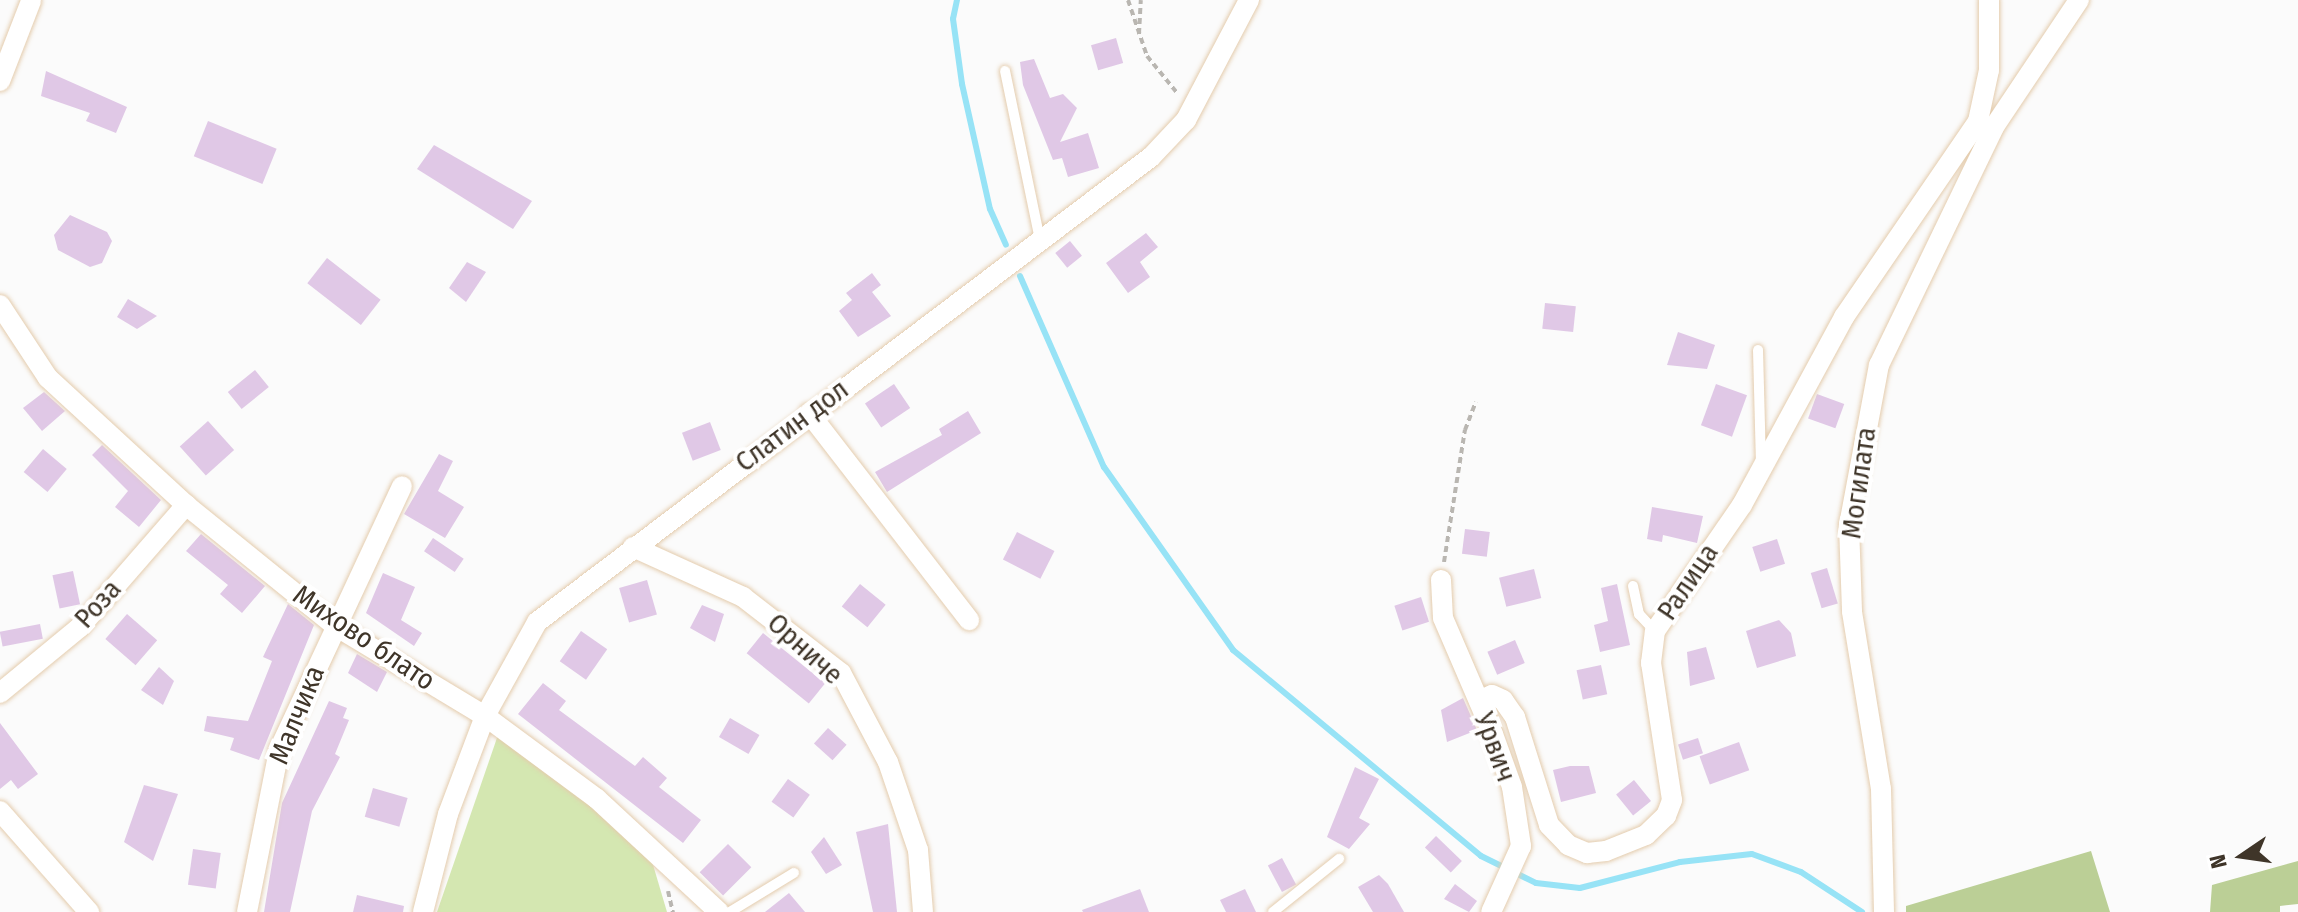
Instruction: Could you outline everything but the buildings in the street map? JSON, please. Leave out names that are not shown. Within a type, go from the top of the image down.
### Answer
[{"type":"street","name":"Слатин дол","points":[[423,912],[448,814],[485,716],[537,622],[1151,157],[1191,112],[1249,0]]},
{"type":"street","points":[[1986,124],[1989,0]]},
{"type":"street","points":[[1986,124],[2079,0]]},
{"type":"street","points":[[0,81],[31,1]]},
{"type":"street","name":"Ралица","points":[[1479,701],[1492,695],[1503,700],[1515,717],[1549,825],[1568,845],[1587,853],[1646,835],[1672,800],[1651,663],[1655,631],[1761,468],[1844,317],[1986,124]]},
{"type":"street","name":"Могилата","points":[[1884,912],[1881,789],[1852,611],[1849,525],[1879,365],[1986,124]]},
{"type":"street","name":"Михово блато","points":[[0,305],[48,378],[186,505],[334,625],[485,716],[597,799],[719,912]]},
{"type":"street","points":[[809,413],[969,620]]},
{"type":"street","name":"Малчика","points":[[247,912],[279,750],[334,625],[402,486]]},
{"type":"street","name":"Роза","points":[[0,693],[80,627],[186,505]]},
{"type":"street","name":"Орниче","points":[[633,547],[743,597],[841,673],[888,762],[918,850],[923,912]]},
{"type":"street","name":"Урвич","points":[[1441,580],[1443,618],[1512,787],[1521,846],[1507,884],[1491,912]]},
{"type":"street","points":[[0,811],[89,912]]},
{"type":"lane","points":[[1005,71],[1040,240]]},
{"type":"lane","points":[[1758,350],[1761,468]]},
{"type":"lane","points":[[1633,586],[1639,614],[1655,631]]},
{"type":"lane","points":[[1273,912],[1339,859]]},
{"type":"lane","points":[[730,912],[794,873]]},
{"type":"path","points":[[1128,0],[1139,36],[1191,112]]},
{"type":"path","points":[[1139,36],[1141,0]]},
{"type":"path","points":[[1441,580],[1465,430],[1476,402]]},
{"type":"green space","points":[[498,735],[596,805],[651,858],[667,912],[437,912]]},
{"type":"green space","points":[[2091,851],[2110,912],[1906,912],[1906,906]]},
{"type":"green space","points":[[2298,861],[2298,904],[2280,906],[2280,912],[2210,912],[2212,885]]},
{"type":"waterway","points":[[957,0],[953,19],[962,84],[990,209],[1006,245]]},
{"type":"waterway","points":[[1020,276],[1104,467],[1233,650],[1481,856],[1536,883],[1580,888],[1680,862],[1752,854],[1801,872],[1862,912]]}]
